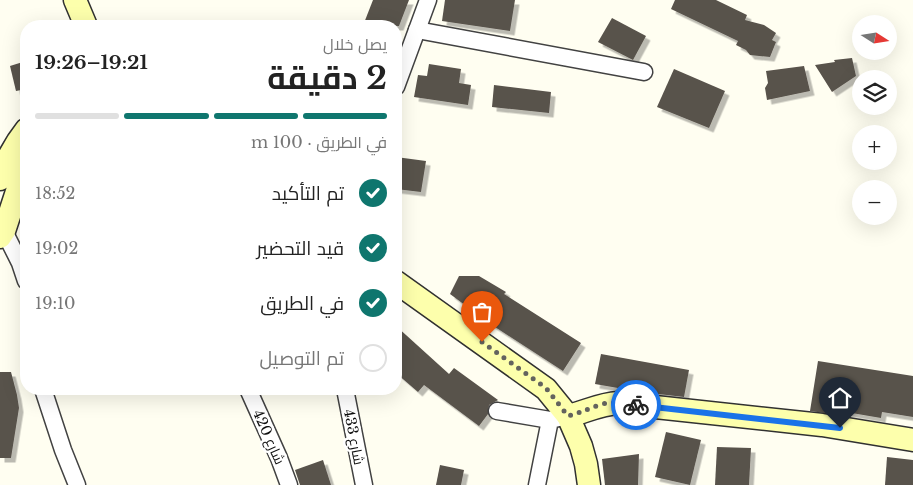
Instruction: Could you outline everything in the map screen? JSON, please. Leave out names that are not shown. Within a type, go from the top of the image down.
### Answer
[{"type":"main road","points":[[75,0],[83,20]]},
{"type":"main road","points":[[0,179],[7,160],[20,139]]},
{"type":"main road","points":[[1,233],[20,181]]},
{"type":"main road","points":[[402,286],[546,388],[559,418],[581,446],[589,485]]},
{"type":"main road","points":[[559,418],[579,414],[600,405],[618,403],[822,425],[913,440]]},
{"type":"street","points":[[402,71],[428,0]]},
{"type":"street","points":[[417,30],[644,72]]},
{"type":"street","points":[[0,146],[20,134]]},
{"type":"street","points":[[1,233],[20,263]]},
{"type":"street","points":[[45,395],[62,450],[77,485]]},
{"type":"street","name":"شارع 420","points":[[251,395],[289,485]]},
{"type":"street","name":"شارع 433","points":[[346,395],[364,485]]},
{"type":"street","points":[[497,411],[559,418],[537,485]]},
{"type":"building","points":[[373,0],[409,0],[401,20],[365,20]]},
{"type":"building","points":[[445,0],[515,0],[510,31],[442,21]]},
{"type":"building","points":[[675,0],[716,0],[747,15],[745,20],[764,25],[776,33],[772,40],[776,42],[770,57],[750,55],[746,50],[736,45],[738,41],[671,9]]},
{"type":"building","points":[[612,18],[646,36],[633,60],[598,42]]},
{"type":"building","points":[[852,58],[855,70],[852,70],[852,79],[832,92],[815,65],[835,62],[834,60]]},
{"type":"building","points":[[20,63],[20,90],[16,91],[10,66]]},
{"type":"building","points":[[429,64],[461,69],[459,83],[471,85],[468,105],[414,97],[418,75],[427,76]]},
{"type":"building","points":[[804,66],[810,91],[767,100],[765,88],[768,83],[766,71]]},
{"type":"building","points":[[674,69],[725,91],[709,128],[657,107]]},
{"type":"building","points":[[494,85],[551,92],[549,113],[492,107]]},
{"type":"building","points":[[402,158],[426,161],[421,192],[402,190]]},
{"type":"building","points":[[459,276],[479,276],[581,343],[563,371],[492,325],[450,294]]},
{"type":"building","points":[[402,331],[449,374],[454,368],[498,400],[489,405],[488,414],[479,426],[424,385],[418,392],[402,378]]},
{"type":"building","points":[[601,354],[689,370],[684,397],[595,384]]},
{"type":"building","points":[[818,361],[913,376],[913,417],[882,412],[881,418],[840,411],[840,415],[810,411]]},
{"type":"building","points":[[0,372],[11,372],[19,408],[11,458],[0,458]]},
{"type":"building","points":[[666,432],[701,440],[690,485],[655,477]]},
{"type":"building","points":[[717,447],[751,448],[749,485],[715,485]]},
{"type":"building","points":[[639,454],[638,485],[605,485],[602,459]]},
{"type":"building","points":[[887,457],[913,460],[913,485],[885,485]]},
{"type":"building","points":[[323,460],[331,485],[300,485],[295,470]]},
{"type":"building","points":[[440,465],[464,470],[461,485],[436,485]]},
{"type":"way so far","points":[[482,342],[546,388],[568,416],[579,414],[600,405],[618,403],[636,405]]},
{"type":"route","points":[[636,405],[840,428]]}]
